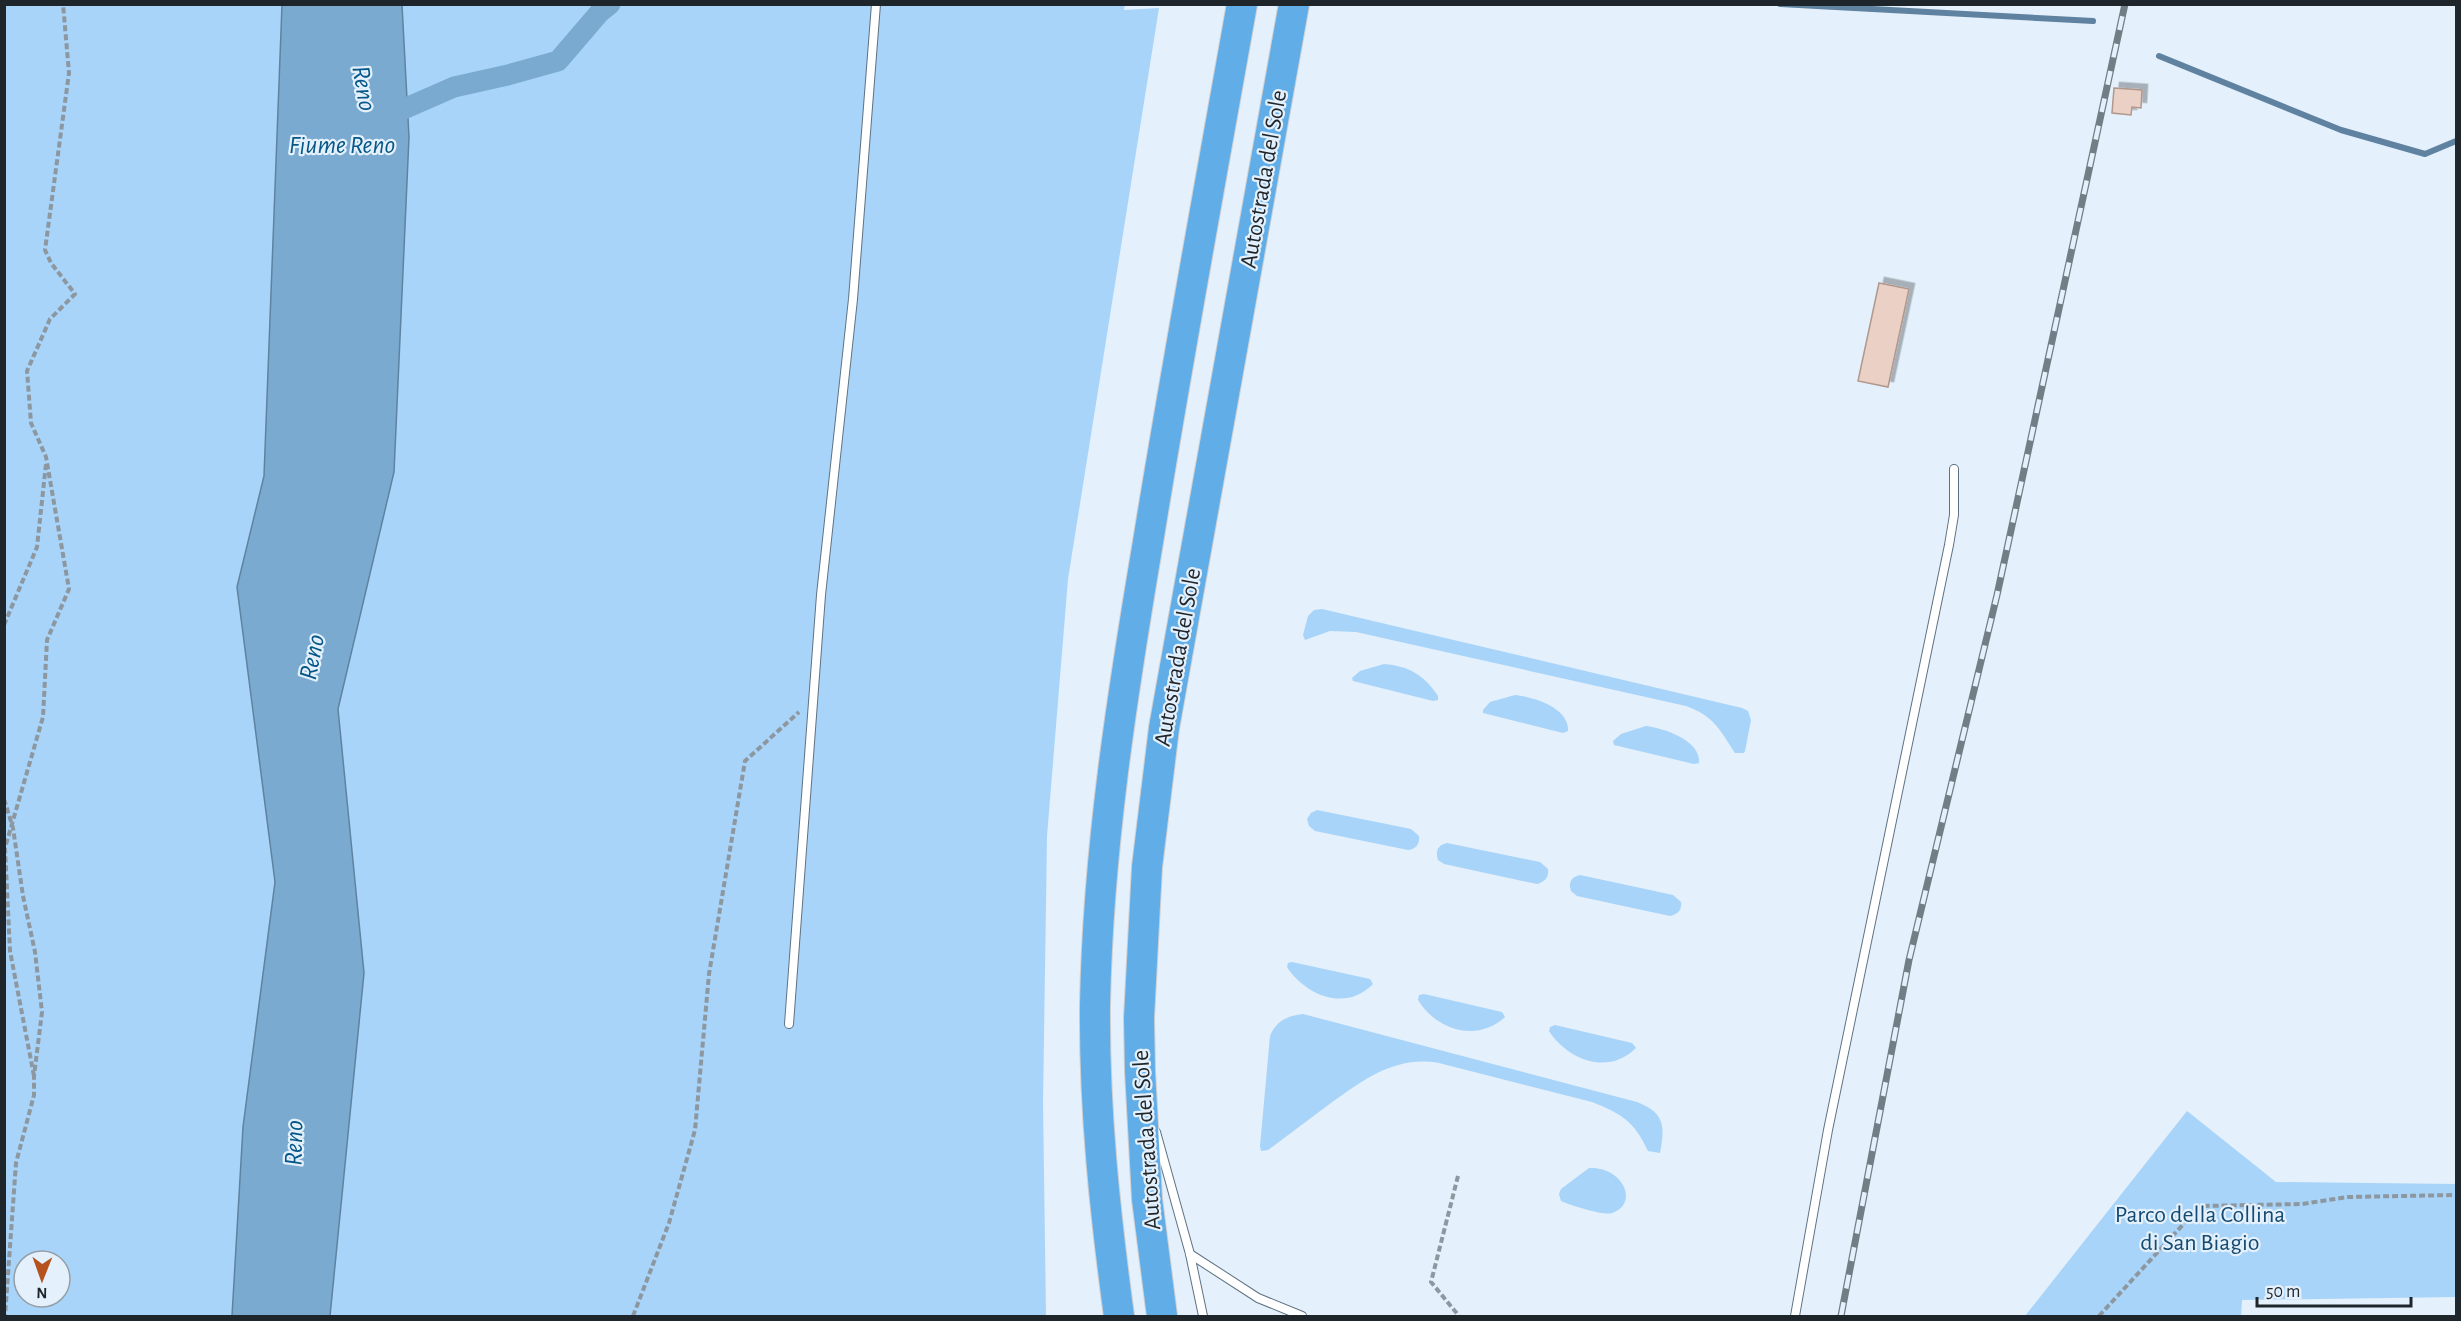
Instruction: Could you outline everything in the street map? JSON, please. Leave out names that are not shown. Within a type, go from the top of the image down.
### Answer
[{"type":"highway","name":"Autostrada del Sole","points":[[1119,1317],[1107,1232],[1099,1147],[1095,1006],[1102,862],[1121,704],[1242,4]]},
{"type":"highway","name":"Autostrada del Sole","points":[[1162,1317],[1147,1199],[1140,1071],[1139,1018],[1147,867],[1164,728],[1294,4]]},
{"type":"lane","points":[[789,1024],[821,595],[853,299],[876,4]]},
{"type":"lane","points":[[1795,1317],[1828,1130],[1949,545],[1954,515],[1954,469]]},
{"type":"lane","points":[[1140,1071],[1190,1254],[1203,1317]]},
{"type":"lane","points":[[1190,1254],[1258,1298],[1302,1317]]},
{"type":"path","points":[[34,1076],[18,983],[10,951],[5,848],[13,828],[43,717],[47,640],[69,589],[46,457],[31,423],[27,370],[50,319],[75,294],[51,263],[45,250],[69,73],[63,4]]},
{"type":"path","points":[[4,625],[37,547],[46,457]]},
{"type":"path","points":[[633,1317],[669,1223],[695,1130],[710,975],[745,761],[813,699]]},
{"type":"path","points":[[4,799],[13,828],[23,896],[35,952],[42,1012],[34,1076],[34,1095],[16,1163],[4,1317]]},
{"type":"path","points":[[1458,1176],[1431,1282],[1459,1317]]},
{"type":"path","points":[[2099,1317],[2200,1206],[2302,1204],[2348,1197],[2457,1195]]},
{"type":"green space","points":[[1125,4],[1124,10],[1159,8],[1068,579],[1047,836],[1043,1103],[1046,1316],[5,1316],[4,5]]},
{"type":"green space","points":[[1322,609],[1742,708],[1748,711],[1751,720],[1745,751],[1735,753],[1710,719],[1686,706],[1356,632],[1330,631],[1305,640],[1303,635],[1308,616],[1314,610]]},
{"type":"green space","points":[[1384,664],[1408,669],[1421,677],[1433,689],[1438,700],[1433,701],[1353,681],[1352,678],[1360,671]]},
{"type":"green space","points":[[1515,695],[1549,705],[1563,716],[1568,731],[1563,733],[1483,713],[1490,702]]},
{"type":"green space","points":[[1646,726],[1662,729],[1688,742],[1698,755],[1699,763],[1694,764],[1614,745],[1613,741],[1621,734]]},
{"type":"green space","points":[[1317,810],[1411,829],[1419,836],[1419,841],[1415,847],[1408,850],[1315,831],[1309,826],[1307,819]]},
{"type":"green space","points":[[1447,843],[1540,862],[1548,869],[1548,874],[1537,884],[1444,864],[1438,860],[1437,851],[1441,845]]},
{"type":"green space","points":[[1580,875],[1673,895],[1681,902],[1681,907],[1677,913],[1670,916],[1577,896],[1571,891],[1570,883],[1574,877]]},
{"type":"green space","points":[[1288,963],[1370,979],[1373,984],[1351,997],[1339,999],[1327,997],[1315,993],[1295,977],[1287,967]]},
{"type":"green space","points":[[1424,994],[1502,1012],[1505,1017],[1482,1030],[1458,1030],[1435,1019],[1426,1010],[1418,1000],[1419,995]]},
{"type":"green space","points":[[1303,1014],[1637,1102],[1653,1111],[1661,1122],[1660,1153],[1648,1151],[1638,1132],[1626,1120],[1611,1110],[1592,1102],[1439,1063],[1423,1062],[1393,1066],[1366,1079],[1268,1150],[1261,1151],[1270,1036],[1283,1020]]},
{"type":"green space","points":[[1555,1025],[1632,1043],[1636,1048],[1613,1061],[1601,1063],[1589,1061],[1577,1057],[1557,1041],[1549,1031],[1550,1027]]},
{"type":"green space","name":"Parco della Collina di San Biagio","points":[[2187,1111],[2276,1182],[2456,1184],[2456,1297],[2242,1300],[2241,1316],[2025,1316]]},
{"type":"green space","points":[[1589,1168],[1601,1169],[1619,1179],[1626,1194],[1625,1202],[1620,1208],[1608,1214],[1561,1201],[1559,1194],[1561,1189]]},
{"type":"water","name":"Fiume Reno","points":[[282,5],[402,5],[409,137],[394,472],[338,709],[364,973],[330,1316],[232,1316],[243,1127],[275,882],[237,587],[264,476]]},
{"type":"building","points":[[2114,88],[2142,90],[2141,108],[2132,107],[2131,115],[2112,113]]},
{"type":"building","points":[[1879,283],[1909,289],[1888,387],[1858,381]]},
{"type":"waterway","name":"Reno","points":[[381,119],[454,87],[558,61],[600,12],[610,4]]},
{"type":"waterway","points":[[1780,4],[2093,21]]},
{"type":"waterway","points":[[2159,56],[2341,130],[2425,154],[2456,141]]},
{"type":"railway","points":[[1841,1316],[1909,960],[1997,595],[2125,4]]}]
